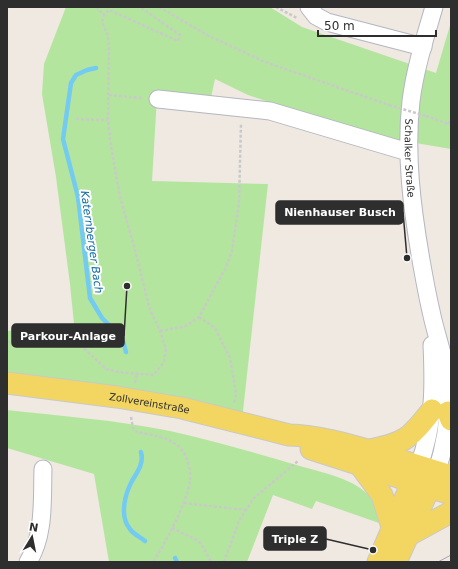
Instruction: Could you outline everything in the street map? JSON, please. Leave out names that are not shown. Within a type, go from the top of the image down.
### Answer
[{"type":"main road","name":"Zollvereinstraße","points":[[7,383],[182,408],[289,435],[324,438],[363,457]]},
{"type":"main road","points":[[396,562],[400,531],[363,457],[406,440],[416,430],[444,414]]},
{"type":"main road","name":"Zollvereinstraße","points":[[289,435],[308,448],[363,457],[430,476],[451,494]]},
{"type":"main road","points":[[378,562],[400,531],[430,476]]},
{"type":"main road","points":[[400,531],[451,512]]},
{"type":"street","points":[[309,7],[316,16],[327,22],[423,47]]},
{"type":"street","name":"Schalker Straße","points":[[430,476],[428,441],[444,414],[446,370],[430,310],[421,258],[408,152],[411,99],[434,7]]},
{"type":"street","points":[[158,100],[270,111],[408,152]]},
{"type":"street","points":[[28,562],[32,556],[41,525],[43,469]]},
{"type":"path","points":[[96,7],[104,15]]},
{"type":"path","points":[[7,342],[76,342],[106,369],[118,372],[154,375],[164,362],[166,350],[150,310],[120,197],[108,120],[110,59],[108,36],[102,22],[104,15],[109,10],[178,41],[180,35],[140,7]]},
{"type":"path","points":[[159,7],[208,36],[265,62],[450,125],[451,120]]},
{"type":"path","points":[[109,95],[158,100]]},
{"type":"path","points":[[160,332],[186,326],[199,317],[226,267],[232,251],[239,203],[242,108]]},
{"type":"path","points":[[76,120],[108,120]]},
{"type":"path","points":[[199,317],[215,328],[230,358],[236,394],[231,420]]},
{"type":"path","points":[[134,400],[131,420],[136,432],[154,435],[171,441],[182,449],[190,471],[190,481],[184,503],[158,555],[152,562]]},
{"type":"path","points":[[224,562],[239,521],[253,499],[297,462],[308,448]]},
{"type":"path","points":[[184,503],[245,510]]},
{"type":"path","points":[[172,528],[197,540],[202,545],[211,562]]},
{"type":"green space","points":[[66,7],[270,7],[302,27],[436,73],[451,22],[451,149],[392,139],[333,123],[248,95],[215,79],[210,102],[157,97],[152,181],[268,184],[242,420],[7,381],[7,331],[74,324],[56,177],[42,94],[44,64]]},
{"type":"green space","points":[[7,410],[150,427],[232,446],[330,474],[348,481],[367,494],[374,505],[379,523],[316,501],[312,509],[273,495],[247,562],[109,562],[94,474],[7,448]]},
{"type":"waterway","name":"Katernberger Bach","points":[[96,68],[76,75],[71,83],[63,139],[78,197],[90,298],[102,318],[123,341],[126,352]]},
{"type":"waterway","name":"Katernberger Bach","points":[[141,452],[142,460],[127,492],[124,512],[127,524],[131,531],[145,541]]},
{"type":"waterway","name":"Katernberger Bach","points":[[175,558],[177,562]]},
{"type":"tram line","points":[[438,562],[451,555]]},
{"type":"place","name":"Nienhauser Busch","points":[[407,258]]},
{"type":"place","name":"Parkour-Anlage","points":[[127,286]]},
{"type":"place","name":"Triple Z","points":[[373,550]]}]
